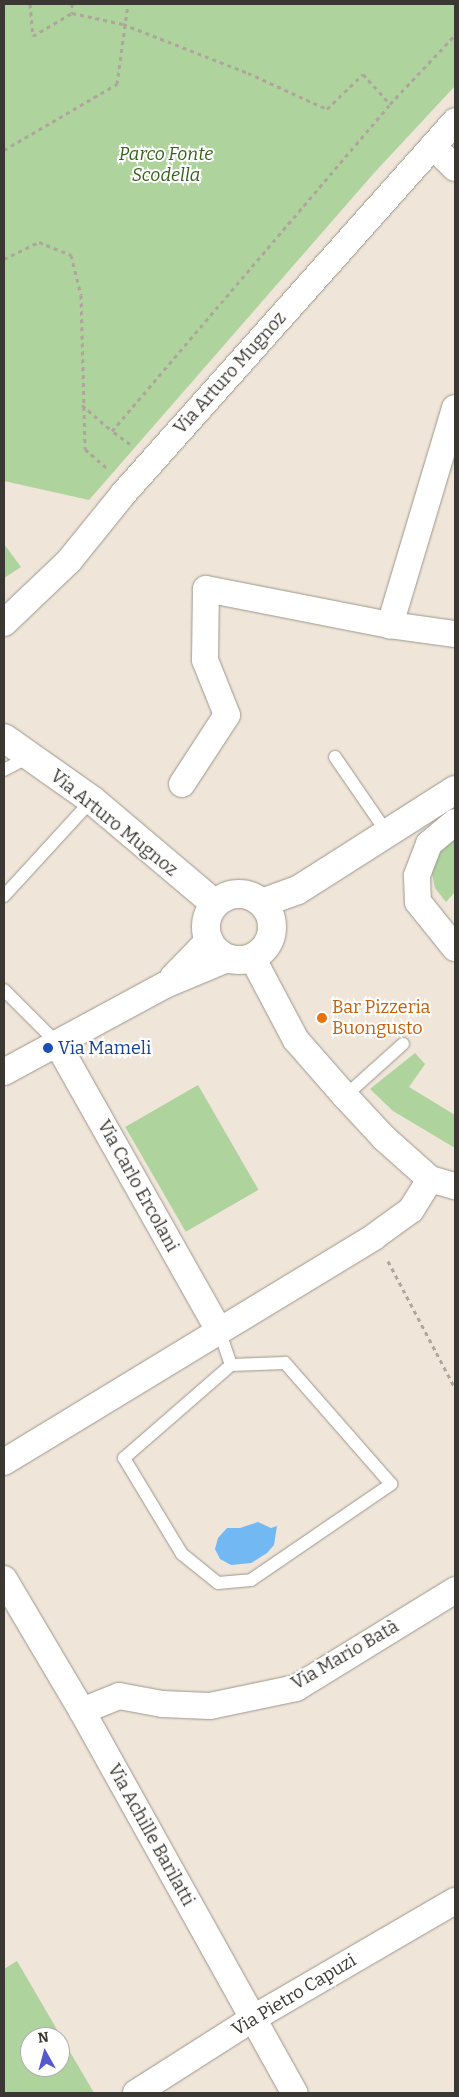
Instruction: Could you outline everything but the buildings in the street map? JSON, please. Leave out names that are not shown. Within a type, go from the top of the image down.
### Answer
[{"type":"main road","name":"Via Arturo Mugnoz","points":[[12,740],[92,800],[215,904]]},
{"type":"main road","points":[[262,903],[298,890],[455,790]]},
{"type":"main road","points":[[272,928],[270,916],[262,903],[238,894],[226,896],[215,904],[207,919],[209,940],[216,950],[241,958],[265,947],[272,928],[298,890]]},
{"type":"street","name":"Via Arturo Mugnoz","points":[[4,623],[69,561],[124,493],[455,121]]},
{"type":"street","points":[[432,146],[455,168]]},
{"type":"street","points":[[390,625],[455,408]]},
{"type":"street","points":[[182,784],[227,716],[205,660],[206,589],[390,625],[455,634]]},
{"type":"street","points":[[455,822],[429,844],[417,876],[418,902],[455,948]]},
{"type":"street","points":[[165,985],[209,940]]},
{"type":"street","points":[[4,1072],[165,985],[241,958],[296,1040],[384,1138],[430,1179],[455,1186]]},
{"type":"street","name":"Via Carlo Ercolani","points":[[57,1043],[219,1330]]},
{"type":"street","points":[[4,1462],[375,1236],[411,1210],[430,1179]]},
{"type":"street","name":"Via Achille Barilatti","points":[[4,1579],[82,1711],[252,2019],[295,2093]]},
{"type":"street","name":"Via Mario Batà","points":[[82,1711],[118,1696],[162,1704],[210,1706],[296,1688],[455,1590]]},
{"type":"street","name":"Via Pietro Capuzi","points":[[136,2093],[252,2019],[455,1901]]},
{"type":"lane","points":[[4,770],[12,740]]},
{"type":"lane","points":[[336,757],[388,834]]},
{"type":"lane","points":[[4,896],[92,800]]},
{"type":"lane","points":[[4,990],[57,1043]]},
{"type":"lane","points":[[345,1096],[404,1044]]},
{"type":"lane","points":[[219,1330],[231,1365]]},
{"type":"lane","points":[[285,1363],[391,1484],[252,1580],[218,1583],[182,1554],[124,1458],[231,1365],[285,1363]]},
{"type":"path","points":[[30,4],[33,36],[72,13],[123,24],[248,73],[327,109],[364,74],[390,104]]},
{"type":"path","points":[[72,4],[72,13]]},
{"type":"path","points":[[4,150],[117,84],[123,24],[128,4]]},
{"type":"path","points":[[112,431],[390,104],[455,35]]},
{"type":"path","points":[[4,259],[39,242],[71,255],[81,296],[82,405],[85,449],[111,472]]},
{"type":"path","points":[[82,405],[112,431],[132,445]]},
{"type":"path","points":[[375,1236],[455,1388]]},
{"type":"green space","name":"Parco Fonte Scodella","points":[[4,4],[455,4],[455,86],[374,173],[89,500],[4,481]]},
{"type":"green space","points":[[4,544],[21,567],[4,578]]},
{"type":"green space","points":[[455,837],[455,892],[446,902],[435,888],[432,874],[433,859]]},
{"type":"green space","points":[[415,1053],[425,1064],[409,1087],[455,1115],[455,1148],[393,1111],[370,1089]]},
{"type":"green space","points":[[198,1085],[258,1190],[186,1232],[125,1127]]},
{"type":"green space","points":[[17,1961],[56,2027],[20,2027],[20,2077],[70,2077],[70,2052],[94,2093],[4,2093],[4,1969]]},
{"type":"water","points":[[258,1522],[271,1528],[277,1526],[274,1545],[267,1553],[251,1563],[231,1565],[220,1559],[215,1549],[218,1538],[227,1528],[240,1528]]},
{"type":"place","name":"Bar Pizzeria Buongusto","points":[[322,1018]]},
{"type":"place","name":"Via Mameli","points":[[48,1048]]}]
